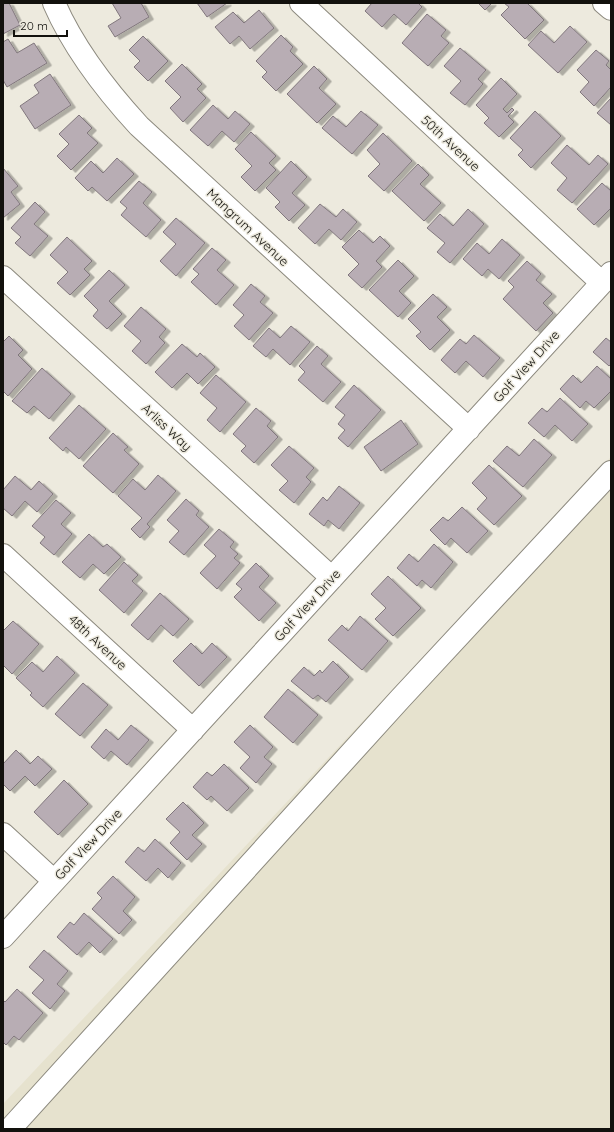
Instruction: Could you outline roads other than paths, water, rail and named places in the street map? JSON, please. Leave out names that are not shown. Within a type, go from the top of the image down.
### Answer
[{"type":"street","name":"Mangrum Avenue","points":[[54,3],[83,57],[114,99],[139,126],[469,429]]},
{"type":"street","name":"50th Avenue","points":[[301,3],[607,278]]},
{"type":"street","points":[[604,3],[611,9]]},
{"type":"street","name":"Arliss Way","points":[[3,277],[332,578]]},
{"type":"street","name":"Golf View Drive","points":[[3,937],[607,278]]},
{"type":"street","points":[[10,1129],[400,699],[611,472]]},
{"type":"street","name":"48th Avenue","points":[[3,555],[193,730]]},
{"type":"street","points":[[3,834],[54,881]]}]
